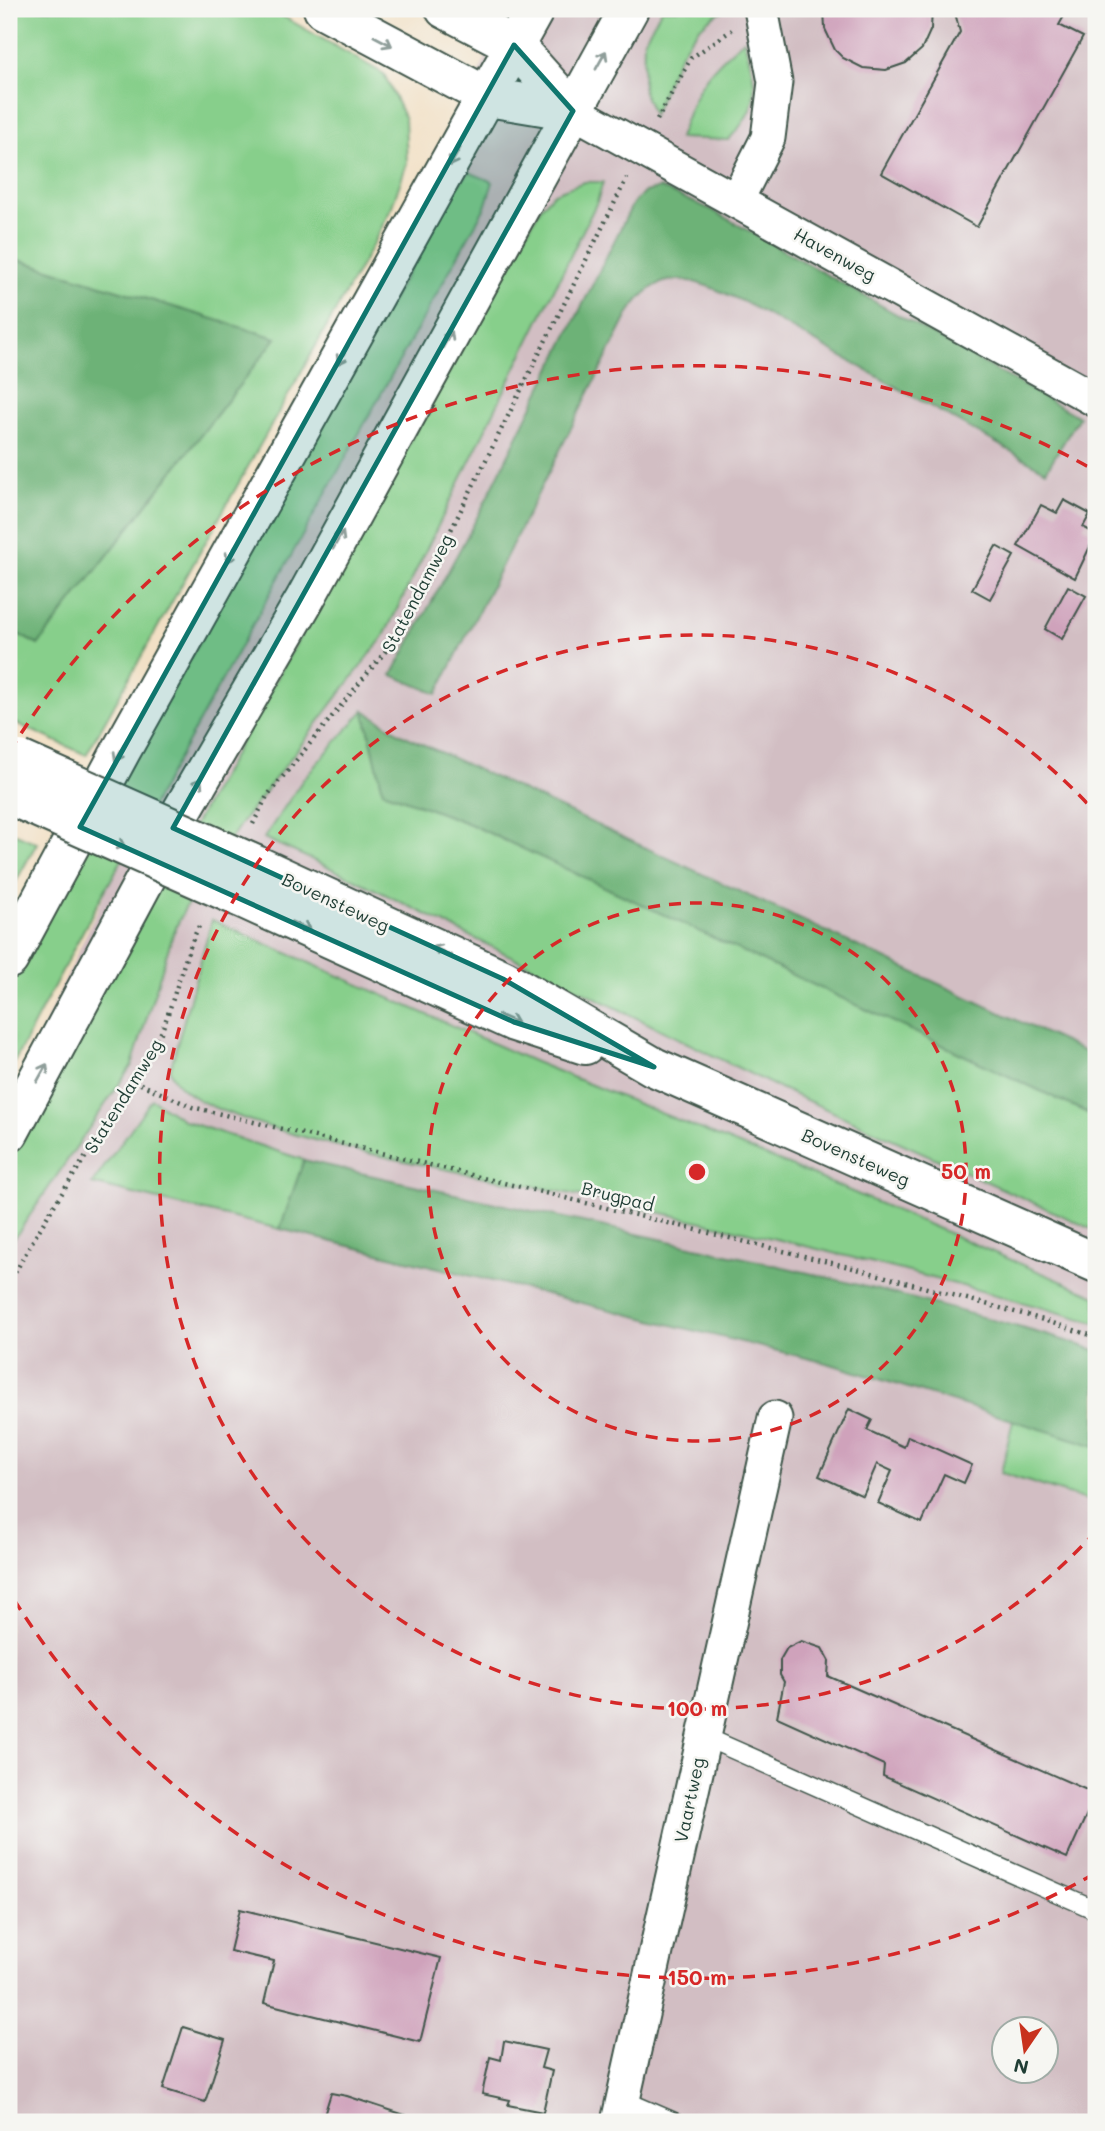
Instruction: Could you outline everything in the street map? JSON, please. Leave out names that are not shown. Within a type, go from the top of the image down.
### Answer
[{"type":"main road","points":[[323,9],[488,97],[573,111]]},
{"type":"main road","points":[[446,9],[514,45],[573,111]]},
{"type":"main road","points":[[9,958],[121,751],[535,9]]},
{"type":"main road","points":[[9,1133],[183,809],[305,599],[629,9]]},
{"type":"main road","name":"Bovensteweg","points":[[12,770],[248,865],[514,1022],[654,1067],[1096,1263]]},
{"type":"street","points":[[737,199],[768,138],[775,82],[762,18]]},
{"type":"street","name":"Havenweg","points":[[573,111],[737,199],[1096,400]]},
{"type":"street","name":"Vaartweg","points":[[620,2111],[775,1418]]},
{"type":"lane","points":[[703,1736],[1096,1910]]},
{"type":"lane","name":"Vaartweg","points":[[620,2111],[674,2122]]},
{"type":"path","name":"Statendamweg","points":[[248,865],[267,796],[398,636],[642,148],[691,58],[729,30],[762,18]]},
{"type":"path","name":"Statendamweg","points":[[9,1285],[32,1237],[134,1081],[164,1029],[186,952],[204,916]]},
{"type":"path","name":"Brugpad","points":[[134,1081],[192,1107],[857,1269],[1037,1318],[1096,1338]]},
{"type":"highlighted area","points":[[514,45],[573,111],[173,828],[503,979],[654,1067],[514,1022],[80,827]]},
{"type":"shaded area","points":[[508,9],[1096,9],[1096,2122],[9,2122],[9,1103]]},
{"type":"green space","points":[[9,9],[270,9],[384,74],[405,119],[407,163],[391,209],[86,755],[9,720],[9,629],[38,645],[276,338],[9,257]]},
{"type":"green space","points":[[662,9],[727,9],[700,27],[690,40],[673,69],[653,115],[643,90],[644,40]]},
{"type":"green space","points":[[744,40],[754,82],[752,105],[747,116],[728,140],[679,138],[702,83]]},
{"type":"green space","points":[[469,172],[493,182],[485,207],[93,912],[9,1072],[9,979],[454,190]]},
{"type":"green space","points":[[584,182],[603,182],[597,202],[384,636],[239,826],[185,908],[173,934],[132,1065],[9,1246],[9,1155],[541,207],[554,193]]},
{"type":"green space","points":[[660,188],[710,209],[1079,417],[1046,471],[744,302],[696,283],[667,281],[654,286],[629,313],[437,694],[392,675],[479,514],[633,203],[645,192]]},
{"type":"green space","points":[[9,257],[276,338],[38,645],[9,629]]},
{"type":"green space","points":[[364,710],[383,791],[470,824],[1096,1117],[1096,1231],[773,1085],[350,877],[264,838],[304,778]]},
{"type":"green space","points":[[364,710],[401,734],[1096,1057],[1096,1117],[470,824],[383,791]]},
{"type":"green space","points":[[9,831],[37,843],[9,894]]},
{"type":"green space","points":[[212,920],[535,1062],[803,1171],[1096,1296],[1096,1323],[899,1269],[767,1237],[350,1149],[265,1126],[223,1111],[184,1090],[170,1070]]},
{"type":"green space","points":[[152,1099],[185,1121],[304,1160],[280,1229],[92,1184]]},
{"type":"green space","points":[[304,1160],[801,1271],[998,1321],[1096,1350],[1096,1446],[827,1363],[280,1229]]},
{"type":"green space","points":[[1013,1420],[1096,1446],[1096,1503],[1001,1473]]},
{"type":"building","points":[[824,9],[932,9],[931,29],[922,49],[906,63],[886,70],[863,68],[843,58],[835,50],[825,29]]},
{"type":"building","points":[[954,9],[1068,9],[1059,25],[1083,37],[977,227],[881,173],[960,32]]},
{"type":"building","points":[[1064,500],[1090,514],[1083,527],[1096,534],[1075,578],[1018,546],[1041,505],[1057,513]]},
{"type":"building","points":[[996,546],[1014,556],[990,599],[972,589]]},
{"type":"building","points":[[1068,586],[1086,596],[1062,639],[1045,629]]},
{"type":"building","points":[[849,1409],[872,1420],[867,1430],[904,1447],[908,1436],[972,1465],[964,1483],[944,1474],[922,1523],[878,1503],[892,1471],[877,1464],[863,1496],[819,1476]]},
{"type":"building","points":[[801,1641],[822,1648],[829,1661],[828,1676],[1096,1794],[1067,1858],[883,1776],[884,1765],[777,1717],[784,1682],[780,1675],[780,1660],[787,1648]]},
{"type":"building","points":[[240,1909],[441,1958],[420,2042],[264,2003],[274,1961],[230,1951]]},
{"type":"building","points":[[183,2027],[225,2040],[205,2102],[163,2089]]},
{"type":"building","points":[[504,2041],[546,2050],[541,2068],[552,2071],[543,2112],[508,2105],[510,2100],[482,2094],[490,2057],[501,2060]]},
{"type":"building","points":[[331,2093],[347,2096],[426,2122],[322,2122]]}]
